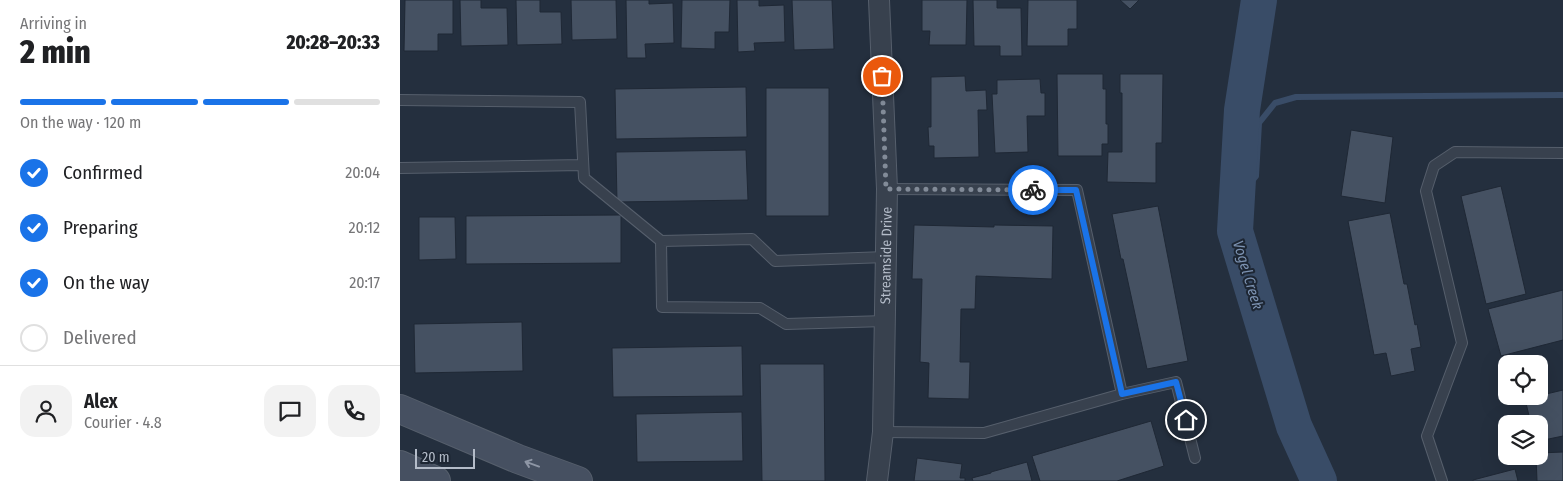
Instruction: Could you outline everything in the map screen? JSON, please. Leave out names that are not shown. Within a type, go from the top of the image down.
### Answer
[{"type":"main road","points":[[400,409],[568,479]]},
{"type":"main road","points":[[400,465],[436,481]]},
{"type":"street","name":"Streamside Drive","points":[[877,481],[883,432],[886,257],[886,189],[879,0]]},
{"type":"lane","points":[[400,100],[580,102],[584,178],[662,241],[752,239],[775,261],[886,257]]},
{"type":"lane","points":[[1442,481],[1428,436],[1462,343],[1426,191],[1434,166],[1454,152],[1563,153]]},
{"type":"lane","points":[[400,168],[583,165]]},
{"type":"lane","points":[[886,189],[1076,190],[1122,394]]},
{"type":"lane","points":[[662,241],[662,307],[760,308],[786,324],[885,321]]},
{"type":"lane","points":[[883,432],[984,433],[1122,394],[1176,382],[1195,458]]},
{"type":"building","points":[[405,0],[453,0],[453,34],[438,34],[438,51],[404,51]]},
{"type":"building","points":[[460,0],[481,0],[481,8],[507,8],[508,45],[461,46]]},
{"type":"building","points":[[516,0],[540,0],[540,12],[561,12],[562,44],[517,45]]},
{"type":"building","points":[[571,0],[616,0],[617,39],[572,40]]},
{"type":"building","points":[[626,0],[649,0],[649,4],[673,3],[674,43],[645,44],[646,58],[627,58]]},
{"type":"building","points":[[682,0],[730,0],[729,32],[715,32],[715,49],[681,48]]},
{"type":"building","points":[[737,0],[759,0],[759,6],[784,5],[785,42],[754,43],[755,51],[738,52]]},
{"type":"building","points":[[792,0],[832,0],[834,49],[794,50]]},
{"type":"building","points":[[922,0],[967,0],[966,45],[929,45],[930,31],[922,31]]},
{"type":"building","points":[[973,0],[997,0],[997,8],[1021,8],[1022,56],[1000,56],[1000,46],[974,46]]},
{"type":"building","points":[[1028,0],[1077,0],[1077,29],[1068,29],[1068,46],[1027,46]]},
{"type":"building","points":[[1120,0],[1139,0],[1130,9]]},
{"type":"building","points":[[1057,74],[1103,74],[1103,89],[1106,89],[1108,144],[1102,144],[1102,156],[1058,156]]},
{"type":"building","points":[[1120,74],[1163,74],[1162,143],[1156,143],[1156,183],[1107,182],[1108,152],[1122,152],[1122,93],[1120,93]]},
{"type":"building","points":[[965,76],[966,91],[986,90],[987,110],[978,110],[979,157],[934,158],[934,146],[929,146],[928,127],[931,127],[931,77]]},
{"type":"building","points":[[1040,79],[1041,93],[1045,93],[1045,116],[1027,116],[1028,152],[995,153],[992,94],[997,94],[997,80]]},
{"type":"building","points":[[746,87],[747,137],[616,139],[615,89]]},
{"type":"building","points":[[766,88],[829,88],[829,216],[766,216]]},
{"type":"building","points":[[1351,130],[1393,137],[1385,203],[1341,196]]},
{"type":"building","points":[[746,150],[748,200],[617,202],[616,152]]},
{"type":"building","points":[[1501,186],[1526,294],[1486,304],[1461,196]]},
{"type":"building","points":[[1158,206],[1188,361],[1147,369],[1112,214]]},
{"type":"building","points":[[1390,213],[1404,284],[1407,284],[1421,347],[1411,349],[1415,371],[1391,376],[1386,353],[1374,355],[1348,221]]},
{"type":"building","points":[[621,215],[621,263],[466,264],[466,216]]},
{"type":"building","points":[[419,217],[455,217],[456,259],[419,260]]},
{"type":"building","points":[[914,225],[1053,226],[1052,279],[976,276],[975,309],[961,309],[960,362],[970,362],[969,399],[928,398],[929,363],[920,362],[922,279],[912,279]]},
{"type":"building","points":[[1563,290],[1563,340],[1501,355],[1488,309]]},
{"type":"building","points":[[522,322],[523,371],[415,373],[414,324]]},
{"type":"building","points":[[742,346],[743,396],[613,397],[612,348]]},
{"type":"building","points":[[760,364],[824,364],[825,481],[762,481]]},
{"type":"building","points":[[1563,390],[1563,436],[1548,439],[1548,415],[1529,415],[1526,405],[1548,405],[1548,394]]},
{"type":"building","points":[[742,412],[743,461],[637,462],[636,414]]},
{"type":"building","points":[[1151,421],[1164,466],[1117,481],[1040,481],[1032,456]]},
{"type":"building","points":[[1563,452],[1563,481],[1537,481],[1536,465],[1548,465],[1548,453]]},
{"type":"building","points":[[917,458],[962,464],[960,478],[965,478],[965,481],[914,481]]},
{"type":"building","points":[[1027,462],[1032,481],[973,481],[972,478],[991,473]]},
{"type":"building","points":[[1515,469],[1518,481],[1473,481],[1473,480]]},
{"type":"waterway","name":"Vogel Creek","points":[[1259,0],[1242,110],[1235,231],[1294,426],[1319,481]]},
{"type":"waterway","points":[[1237,199],[1256,176],[1259,123],[1275,103],[1296,97],[1563,95]]},
{"type":"way so far","points":[[882,76],[886,189],[1033,190]]},
{"type":"route","points":[[1033,190],[1076,190],[1122,394],[1176,382],[1186,420]]}]
